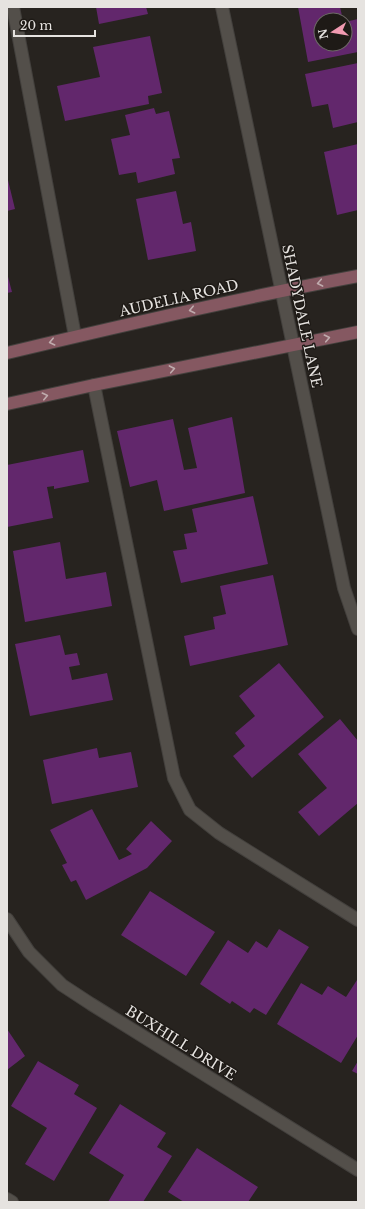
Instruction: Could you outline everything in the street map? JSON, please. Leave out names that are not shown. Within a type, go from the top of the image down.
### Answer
[{"type":"main road","name":"AUDELIA ROAD","points":[[7,353],[75,336],[282,290],[358,276]]},
{"type":"main road","points":[[7,404],[358,332]]},
{"type":"street","points":[[13,7],[75,336]]},
{"type":"street","name":"SHADYDALE LANE","points":[[222,7],[344,588],[358,629]]},
{"type":"street","points":[[94,385],[174,778],[190,810],[219,833],[358,920]]},
{"type":"street","name":"BUXHILL DRIVE","points":[[7,919],[29,952],[62,985],[358,1170]]},
{"type":"street","points":[[7,1199],[12,1202]]},
{"type":"building","points":[[96,7],[146,7],[148,14],[99,24]]},
{"type":"building","points":[[298,7],[340,7],[341,12],[313,12],[313,52],[353,52],[353,20],[358,19],[358,52],[308,62]]},
{"type":"building","points":[[150,36],[162,93],[148,96],[149,104],[65,121],[57,86],[100,77],[93,47]]},
{"type":"building","points":[[358,63],[358,122],[333,128],[328,104],[312,107],[305,74]]},
{"type":"building","points":[[154,108],[156,114],[169,111],[180,158],[172,159],[175,174],[138,183],[136,172],[119,175],[111,139],[130,135],[125,115]]},
{"type":"building","points":[[358,144],[358,210],[337,215],[324,152]]},
{"type":"building","points":[[7,176],[15,209],[7,211]]},
{"type":"building","points":[[176,191],[183,224],[191,222],[196,251],[148,260],[136,199]]},
{"type":"building","points":[[7,273],[12,292],[7,293]]},
{"type":"building","points":[[232,417],[245,493],[164,511],[157,480],[130,487],[117,431],[173,419],[184,470],[197,468],[188,428]]},
{"type":"building","points":[[83,450],[89,482],[54,489],[54,486],[47,487],[53,518],[7,527],[7,465]]},
{"type":"building","points":[[253,496],[268,564],[181,583],[173,551],[187,549],[184,534],[197,532],[192,509]]},
{"type":"building","points":[[60,542],[66,579],[106,572],[112,606],[25,622],[13,551]]},
{"type":"building","points":[[273,575],[288,645],[190,666],[184,636],[215,629],[213,617],[226,614],[220,586]]},
{"type":"building","points":[[60,635],[65,655],[77,653],[80,665],[69,667],[72,680],[107,673],[113,700],[30,716],[15,644]]},
{"type":"building","points":[[279,663],[324,717],[252,778],[233,756],[245,746],[235,733],[255,716],[239,696]]},
{"type":"building","points":[[340,719],[358,741],[358,803],[319,836],[298,812],[327,788],[298,754]]},
{"type":"building","points":[[97,748],[99,758],[131,752],[138,787],[52,804],[43,760]]},
{"type":"building","points":[[92,809],[119,860],[132,854],[126,849],[151,821],[172,841],[147,868],[86,900],[76,880],[71,882],[62,865],[67,863],[50,830]]},
{"type":"building","points":[[150,891],[215,932],[186,976],[121,935]]},
{"type":"building","points":[[279,929],[309,947],[266,1015],[254,1008],[250,1013],[232,1001],[230,1004],[200,984],[228,940],[248,953],[256,941],[267,948]]},
{"type":"building","points":[[357,980],[358,1035],[341,1063],[277,1024],[301,983],[322,995],[328,986],[346,997]]},
{"type":"building","points":[[7,1029],[25,1056],[7,1070]]},
{"type":"building","points":[[38,1061],[79,1085],[74,1094],[97,1108],[54,1181],[25,1164],[47,1128],[11,1106]]},
{"type":"building","points":[[358,1061],[358,1074],[352,1071]]},
{"type":"building","points":[[120,1104],[166,1133],[157,1147],[172,1156],[143,1202],[108,1202],[124,1175],[89,1153]]},
{"type":"building","points":[[197,1148],[258,1187],[248,1202],[184,1202],[168,1192]]}]
